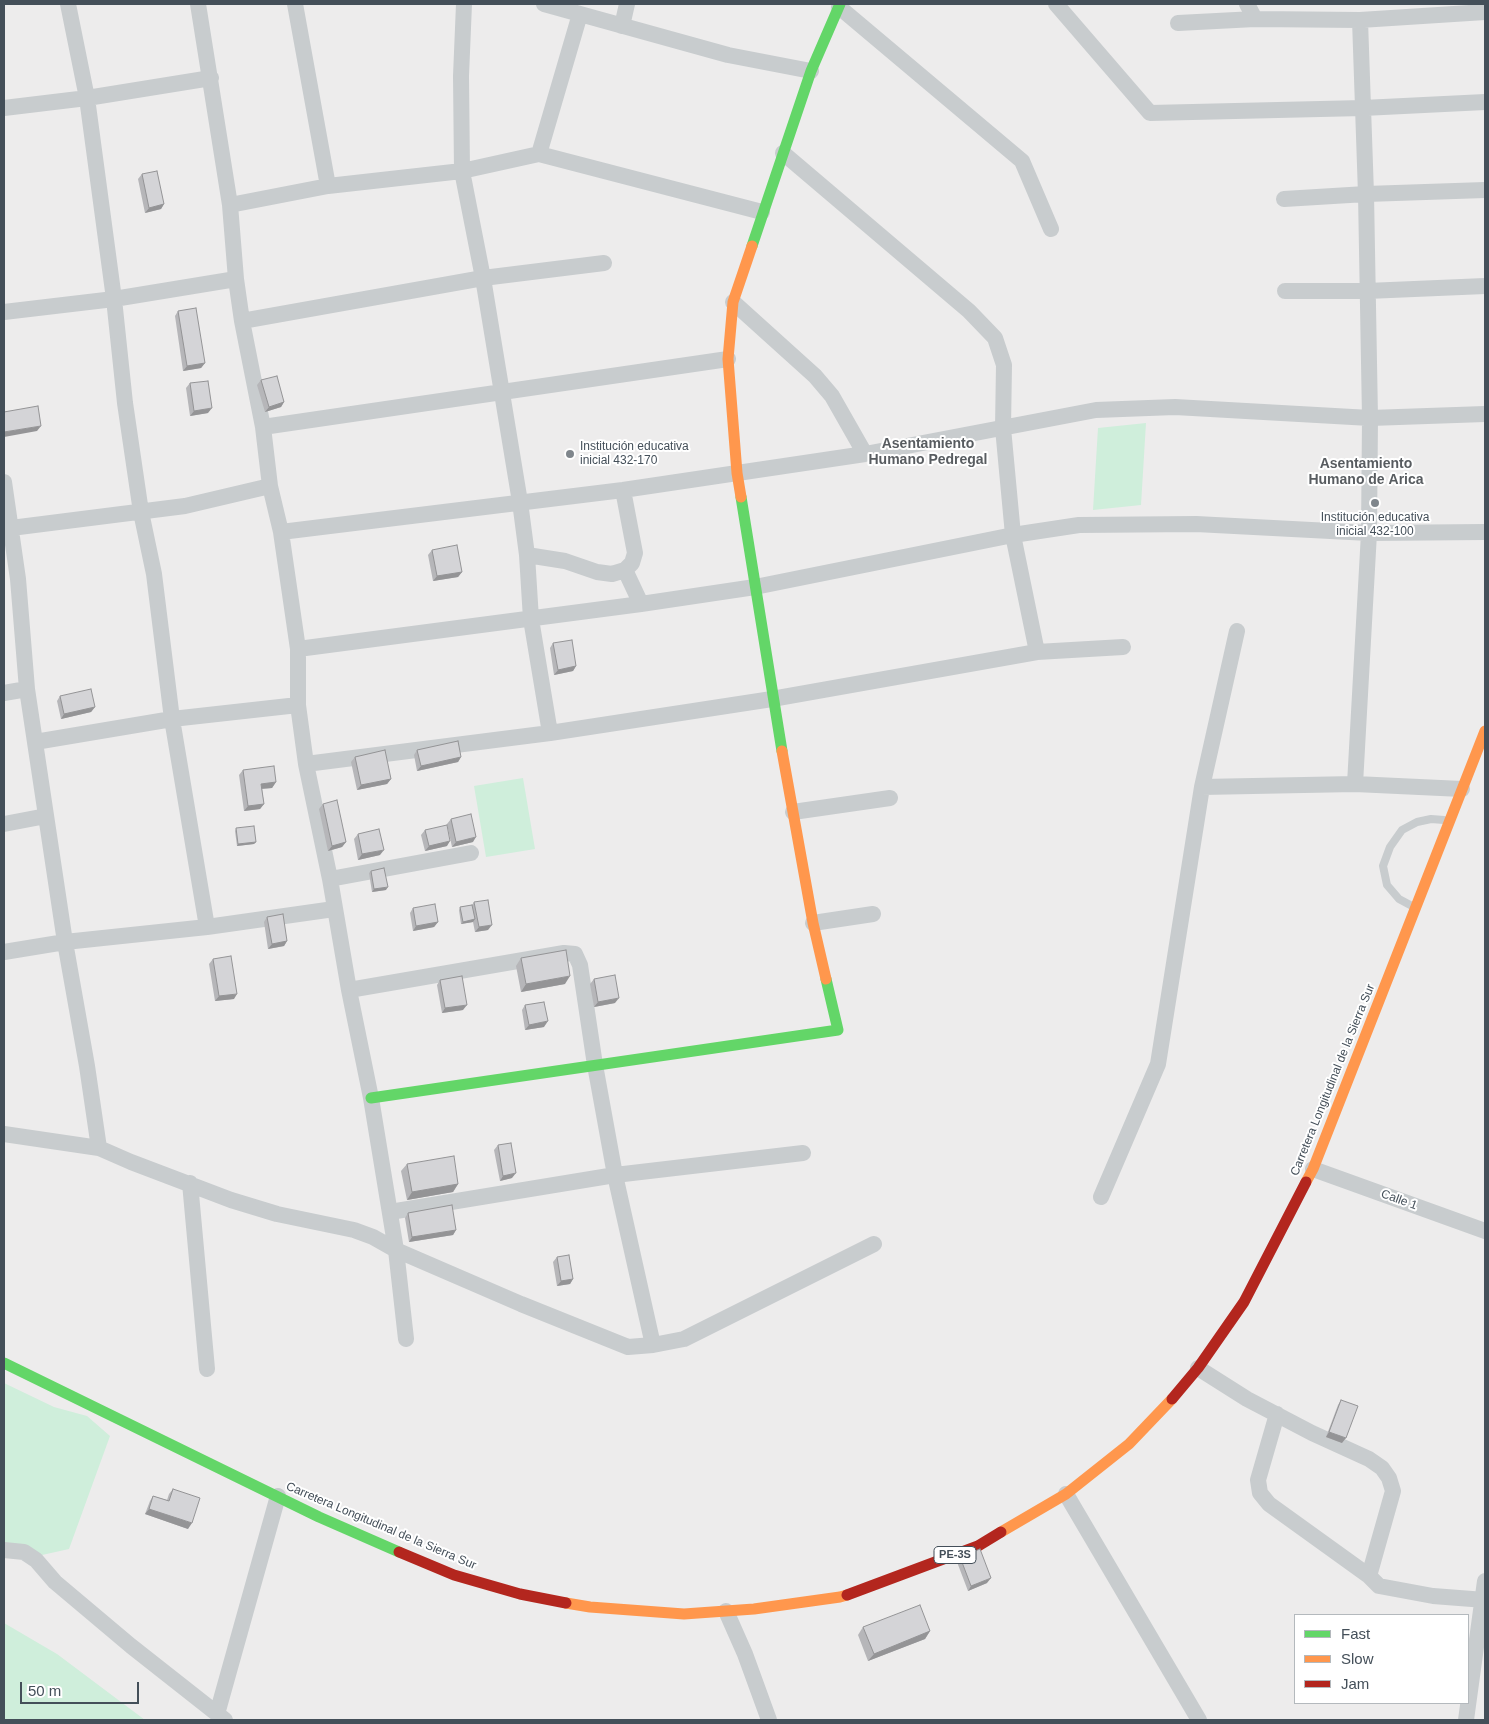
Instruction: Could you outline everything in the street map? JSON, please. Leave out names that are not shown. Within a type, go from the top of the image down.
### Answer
[{"type":"main road","points":[[371,1098],[838,1030],[813,924],[772,699],[737,473],[728,359],[733,302],[811,71],[840,5]]},
{"type":"main road","name":"Carretera Longitudinal de la Sierra Sur","points":[[4,1363],[319,1517],[454,1575],[520,1594],[590,1606],[656,1612],[684,1614],[726,1611],[840,1597],[978,1546],[1066,1494],[1129,1444],[1178,1393],[1198,1368],[1244,1302],[1313,1169],[1485,731]]},
{"type":"street","points":[[68,4],[87,98],[114,299],[125,403],[141,512],[154,574],[172,720],[207,927]]},
{"type":"street","points":[[198,4],[230,205],[236,279],[242,321],[263,427],[270,486],[281,532],[298,649],[298,705],[306,764],[330,879],[349,990],[371,1098],[396,1250],[406,1339]]},
{"type":"street","points":[[295,4],[328,186]]},
{"type":"street","points":[[464,4],[461,76],[462,171],[483,278],[520,502],[527,555],[530,619],[550,733]]},
{"type":"street","points":[[544,4],[728,55],[811,71]]},
{"type":"street","points":[[622,26],[627,4]]},
{"type":"street","points":[[1056,4],[1150,113],[1363,108],[1485,102]]},
{"type":"street","points":[[1247,4],[1255,19]]},
{"type":"street","points":[[840,5],[1022,161],[1051,229]]},
{"type":"street","points":[[1178,23],[1255,19],[1360,20],[1485,12]]},
{"type":"street","points":[[539,154],[580,14]]},
{"type":"street","points":[[1356,784],[1369,533],[1370,418],[1366,194],[1360,20]]},
{"type":"street","points":[[4,108],[87,98],[211,78]]},
{"type":"street","points":[[783,153],[969,312],[995,338],[1004,365],[1003,428],[1013,535],[1037,652]]},
{"type":"street","points":[[230,205],[328,186],[462,171],[539,154],[762,212]]},
{"type":"street","points":[[1284,199],[1485,190]]},
{"type":"street","points":[[242,321],[483,278],[604,262]]},
{"type":"street","points":[[4,312],[114,299],[236,279]]},
{"type":"street","points":[[1285,291],[1367,291],[1485,286]]},
{"type":"street","points":[[733,302],[815,376],[832,396],[865,454]]},
{"type":"street","points":[[263,427],[728,359]]},
{"type":"street","points":[[281,532],[623,490],[865,454],[1096,410],[1175,406],[1370,418],[1485,414]]},
{"type":"street","points":[[4,482],[11,528],[11,580],[65,942],[87,1066],[98,1148]]},
{"type":"street","points":[[11,528],[185,506],[270,486]]},
{"type":"street","points":[[527,555],[565,561],[598,572],[612,574],[625,570],[632,563],[635,553],[623,490]]},
{"type":"street","points":[[298,649],[641,604],[755,587],[1013,535],[1079,525],[1196,524],[1369,533],[1485,532]]},
{"type":"street","points":[[625,570],[641,604]]},
{"type":"street","points":[[1101,1197],[1158,1064],[1202,787],[1237,631]]},
{"type":"street","points":[[306,764],[550,733],[772,699],[1037,652],[1124,647]]},
{"type":"street","points":[[4,693],[28,689]]},
{"type":"street","points":[[35,742],[172,720],[298,705]]},
{"type":"street","points":[[1202,787],[1356,784],[1462,789]]},
{"type":"street","points":[[792,812],[890,798]]},
{"type":"street","points":[[4,824],[46,816]]},
{"type":"street","points":[[330,879],[471,853]]},
{"type":"street","points":[[4,952],[65,942],[207,927],[334,909]]},
{"type":"street","points":[[813,924],[873,914]]},
{"type":"street","points":[[349,990],[564,953],[575,954],[580,966],[615,1176],[653,1345]]},
{"type":"street","points":[[4,1134],[98,1148],[231,1200],[277,1214],[354,1230],[521,1304],[628,1347],[653,1345],[684,1339],[874,1244]]},
{"type":"street","points":[[390,1212],[615,1176],[803,1152]]},
{"type":"street","name":"Calle 1","points":[[1313,1169],[1485,1231]]},
{"type":"street","points":[[190,1183],[207,1369]]},
{"type":"street","points":[[1198,1368],[1247,1399],[1312,1433],[1369,1459],[1382,1468],[1389,1478],[1393,1491],[1370,1576]]},
{"type":"street","points":[[1277,1414],[1258,1480],[1260,1493],[1269,1504],[1370,1576],[1379,1586],[1434,1596],[1484,1599]]},
{"type":"street","points":[[1066,1494],[1199,1720]]},
{"type":"street","points":[[4,1550],[24,1552],[36,1560],[55,1582],[131,1646],[221,1717],[278,1496]]},
{"type":"street","points":[[1469,1700],[1485,1581]]},
{"type":"street","points":[[726,1611],[745,1654],[769,1720]]},
{"type":"street","points":[[1466,1720],[1468,1704]]},
{"type":"lane","points":[[1417,908],[1399,899],[1387,885],[1382,866],[1390,847],[1402,830],[1417,822],[1431,819],[1451,820]]},
{"type":"green space","points":[[1146,423],[1141,505],[1093,510],[1098,428]]},
{"type":"green space","points":[[523,778],[535,849],[486,857],[474,786]]},
{"type":"green space","points":[[4,1383],[54,1407],[87,1416],[110,1436],[69,1549],[42,1555],[4,1543]]},
{"type":"green space","points":[[4,1623],[57,1654],[145,1720],[4,1720]]},
{"type":"building","points":[[157,171],[164,204],[149,208],[142,174]]},
{"type":"building","points":[[196,308],[205,363],[187,366],[178,311]]},
{"type":"building","points":[[277,376],[284,402],[269,407],[261,380]]},
{"type":"building","points":[[208,381],[212,408],[194,411],[190,383]]},
{"type":"building","points":[[38,406],[41,426],[4,432],[4,412]]},
{"type":"building","points":[[457,545],[462,572],[437,576],[432,550]]},
{"type":"building","points":[[572,640],[576,666],[558,670],[553,643]]},
{"type":"building","points":[[91,689],[95,707],[64,714],[60,696]]},
{"type":"building","points":[[458,741],[461,757],[421,766],[417,750]]},
{"type":"building","points":[[385,750],[391,779],[361,785],[355,757]]},
{"type":"building","points":[[274,766],[276,782],[261,784],[264,804],[248,806],[243,770]]},
{"type":"building","points":[[337,800],[346,842],[332,846],[323,804]]},
{"type":"building","points":[[471,814],[476,837],[456,842],[451,819]]},
{"type":"building","points":[[447,825],[450,841],[429,846],[425,830]]},
{"type":"building","points":[[254,826],[256,842],[238,844],[236,828]]},
{"type":"building","points":[[379,829],[384,850],[362,854],[358,834]]},
{"type":"building","points":[[384,868],[388,887],[374,889],[371,871]]},
{"type":"building","points":[[488,900],[492,925],[479,927],[474,902]]},
{"type":"building","points":[[435,904],[438,922],[416,926],[413,908]]},
{"type":"building","points":[[472,905],[475,919],[463,922],[460,907]]},
{"type":"building","points":[[283,914],[287,941],[272,944],[267,917]]},
{"type":"building","points":[[566,950],[570,976],[526,984],[521,958]]},
{"type":"building","points":[[231,956],[237,994],[219,996],[213,959]]},
{"type":"building","points":[[615,975],[619,998],[598,1002],[594,979]]},
{"type":"building","points":[[462,976],[467,1005],[445,1008],[440,980]]},
{"type":"building","points":[[544,1002],[548,1021],[529,1025],[525,1005]]},
{"type":"building","points":[[511,1143],[516,1173],[503,1176],[498,1145]]},
{"type":"building","points":[[454,1156],[458,1184],[412,1192],[407,1164]]},
{"type":"building","points":[[452,1205],[456,1230],[412,1237],[408,1213]]},
{"type":"building","points":[[569,1255],[573,1279],[561,1281],[557,1257]]},
{"type":"building","points":[[1341,1400],[1358,1406],[1346,1438],[1329,1432]]},
{"type":"building","points":[[173,1489],[200,1498],[192,1523],[149,1509],[153,1496],[169,1501]]},
{"type":"building","points":[[980,1549],[991,1578],[971,1586],[960,1557]]},
{"type":"building","points":[[920,1605],[930,1631],[874,1654],[863,1627]]},
{"type":"traffic: fast","points":[[752,246],[811,71],[840,4]]},
{"type":"traffic: fast","points":[[741,497],[782,751]]},
{"type":"traffic: fast","points":[[371,1098],[838,1030],[826,979]]},
{"type":"traffic: fast","points":[[4,1363],[319,1517],[399,1552]]},
{"type":"traffic: slow","points":[[741,497],[737,473],[728,359],[733,302],[752,246]]},
{"type":"traffic: slow","points":[[1306,1182],[1313,1169],[1485,731]]},
{"type":"traffic: slow","points":[[782,751],[813,923],[826,979]]},
{"type":"traffic: slow","points":[[1001,1532],[1066,1494],[1129,1444],[1172,1399]]},
{"type":"traffic: slow","points":[[566,1603],[590,1607],[684,1614],[754,1609],[847,1595]]},
{"type":"traffic: jam","points":[[1172,1399],[1198,1368],[1244,1302],[1306,1182]]},
{"type":"traffic: jam","points":[[847,1595],[978,1546],[1001,1532]]},
{"type":"traffic: jam","points":[[399,1552],[454,1575],[520,1594],[566,1603]]},
{"type":"place","name":"Institución educativa inicial 432-170","points":[[570,454]]},
{"type":"place","name":"Institución educativa inicial 432-100","points":[[1375,503]]},
{"type":"district","name":"Asentamiento Humano Pedregal","points":[[928,452]]},
{"type":"district","name":"Asentamiento Humano de Arica","points":[[1366,472]]}]
